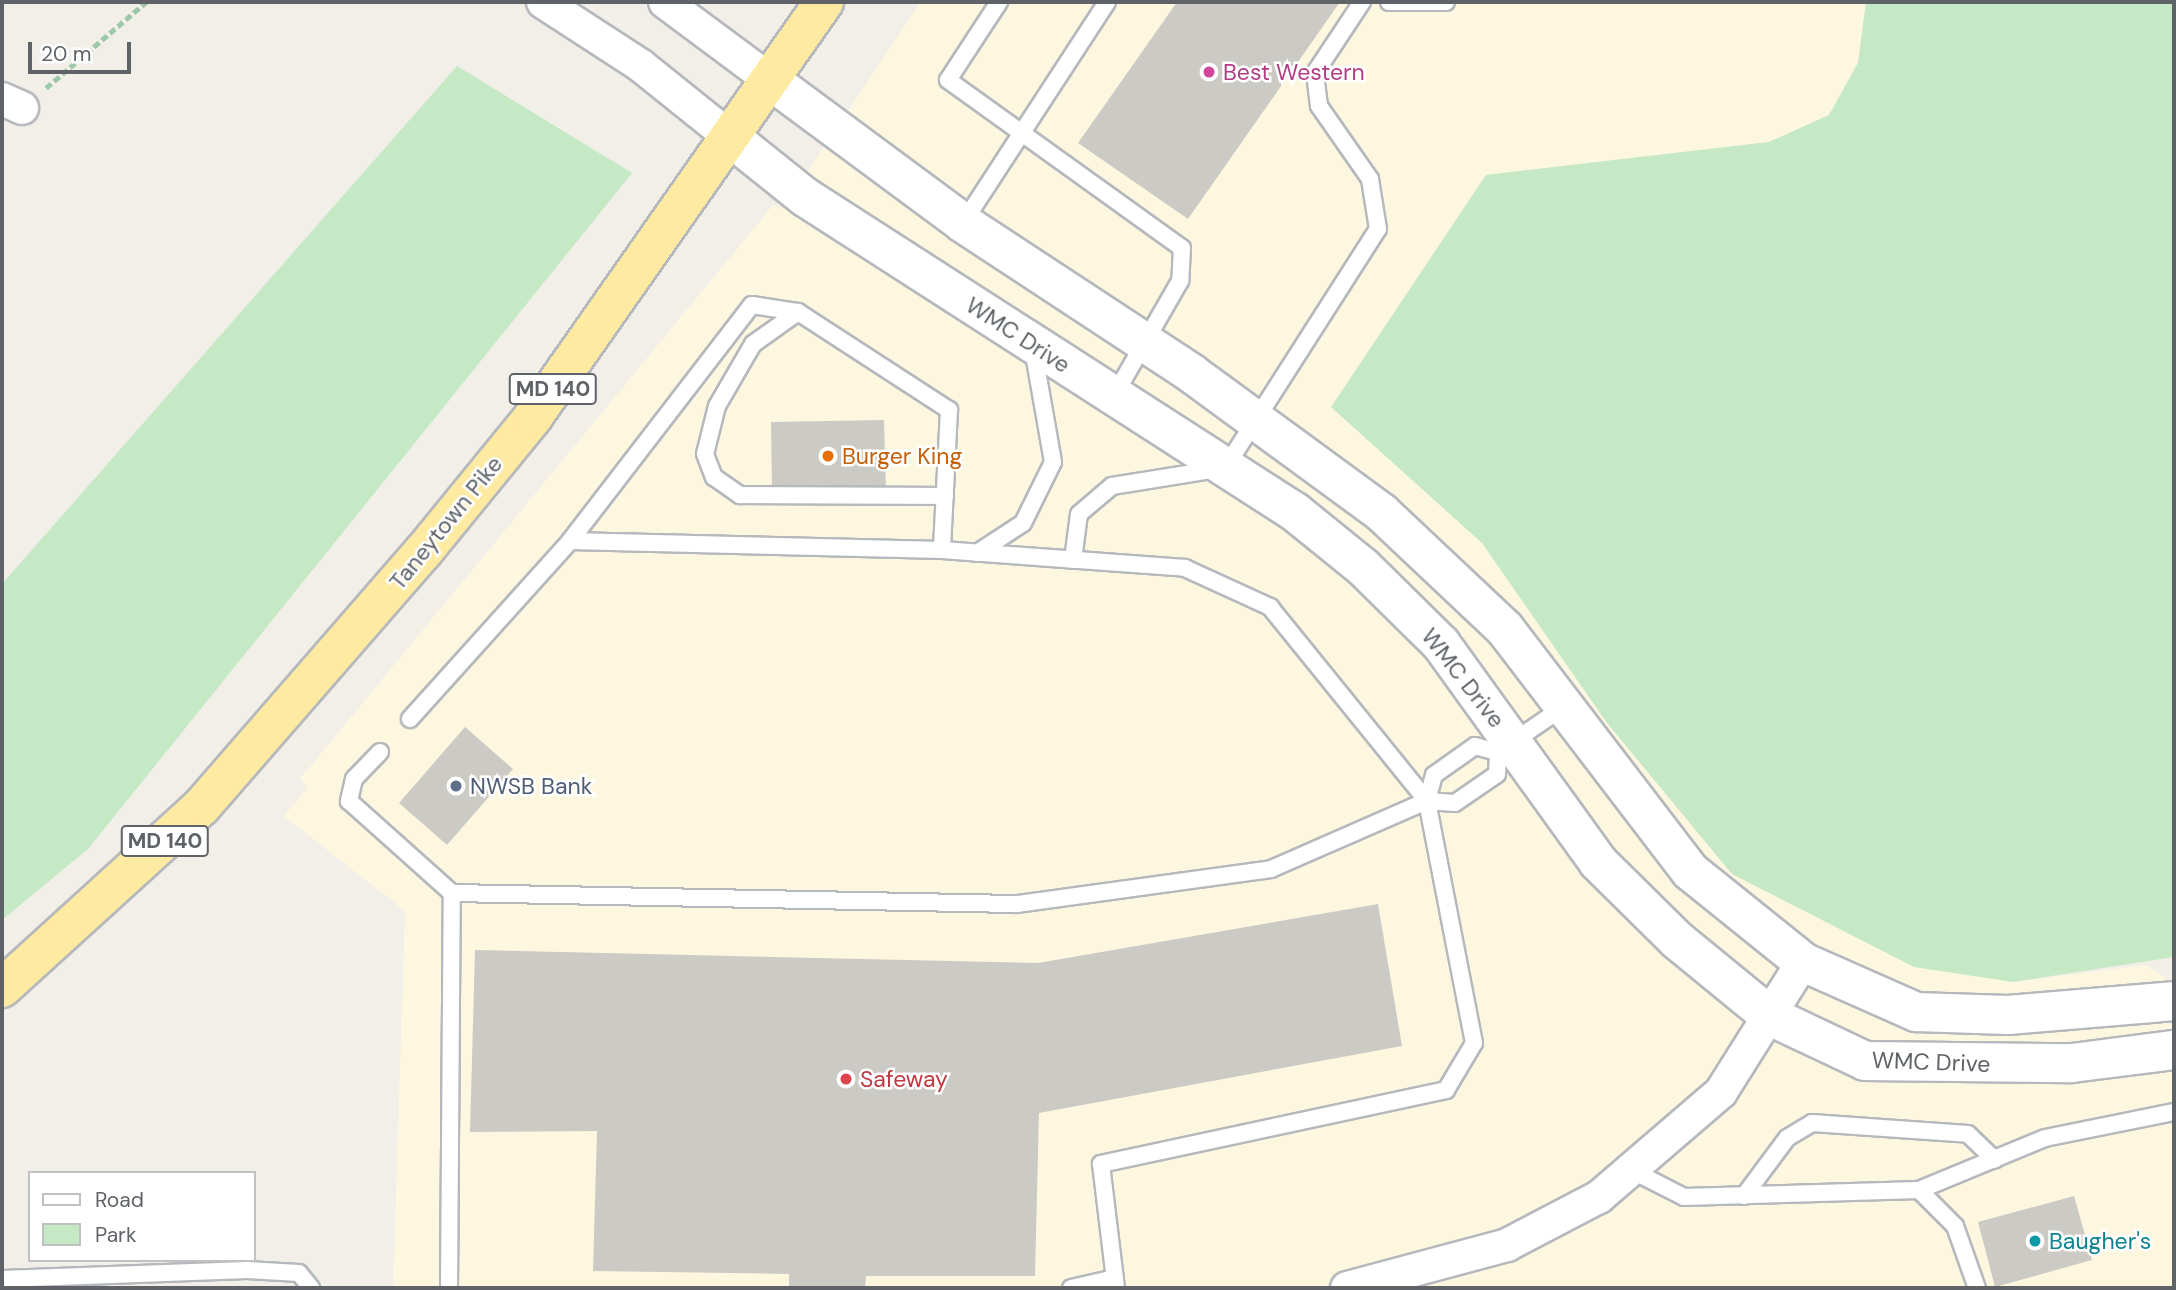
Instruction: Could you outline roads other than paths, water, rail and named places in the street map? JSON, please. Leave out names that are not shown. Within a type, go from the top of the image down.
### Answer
[{"type":"highway","name":"Taneytown Pike","points":[[2,988],[202,806],[323,671],[533,417],[824,2]]},
{"type":"main road","points":[[770,80],[963,223],[1145,343],[1258,422],[1392,522],[1505,629],[1562,708],[1690,871],[1803,962],[1916,1012],[2008,1015],[2174,1001]]},
{"type":"main road","name":"WMC Drive","points":[[730,137],[805,197],[1032,343],[1112,398],[1295,512],[1363,567],[1441,644],[1505,747],[1598,862],[1677,940],[1770,1016],[1865,1061],[2072,1063],[2174,1049]]},
{"type":"street","points":[[543,2],[640,65],[730,137]]},
{"type":"street","points":[[665,2],[770,80]]},
{"type":"street","points":[[1348,1288],[1507,1245],[1562,1220],[1633,1171],[1721,1092],[1803,962]]},
{"type":"lane","points":[[999,2],[948,80],[1020,134],[1165,230],[1182,248],[1180,281],[1112,398]]},
{"type":"lane","points":[[963,223],[1107,2]]},
{"type":"lane","points":[[1073,559],[1079,514],[1112,486],[1225,468],[1258,422],[1378,229],[1370,179],[1319,106],[1315,73],[1362,2]]},
{"type":"lane","points":[[1389,2],[1446,2]]},
{"type":"lane","points":[[410,719],[570,541],[752,305],[798,312],[950,410],[942,550]]},
{"type":"lane","points":[[798,312],[753,344],[716,406],[705,454],[714,477],[740,495],[945,495]]},
{"type":"lane","points":[[977,553],[1023,523],[1053,462],[1032,343]]},
{"type":"lane","points":[[570,541],[942,550],[1185,568],[1269,607],[1427,801]]},
{"type":"lane","points":[[1072,1288],[1115,1283],[1101,1164],[1446,1090],[1474,1042],[1427,801],[1434,775],[1475,746],[1505,747],[1562,708]]},
{"type":"lane","points":[[380,752],[354,779],[349,801],[452,893],[1017,904],[1271,869],[1427,801],[1455,803],[1497,774],[1505,747]]},
{"type":"lane","points":[[449,1288],[452,893]]},
{"type":"lane","points":[[1633,1171],[1684,1197],[1919,1190],[2045,1138],[2174,1112]]},
{"type":"lane","points":[[1744,1196],[1787,1138],[1812,1123],[1968,1134],[1994,1160]]},
{"type":"lane","points":[[1919,1190],[1955,1226],[1978,1288]]},
{"type":"lane","points":[[2,1279],[247,1270],[299,1273],[311,1288]]},
{"type":"place","name":"Best Western","points":[[1209,72]]},
{"type":"place","name":"Burger King","points":[[828,456]]},
{"type":"place","name":"NWSB Bank","points":[[456,786]]},
{"type":"place","name":"Safeway","points":[[846,1079]]},
{"type":"place","name":"Baugher's","points":[[2035,1241]]}]
